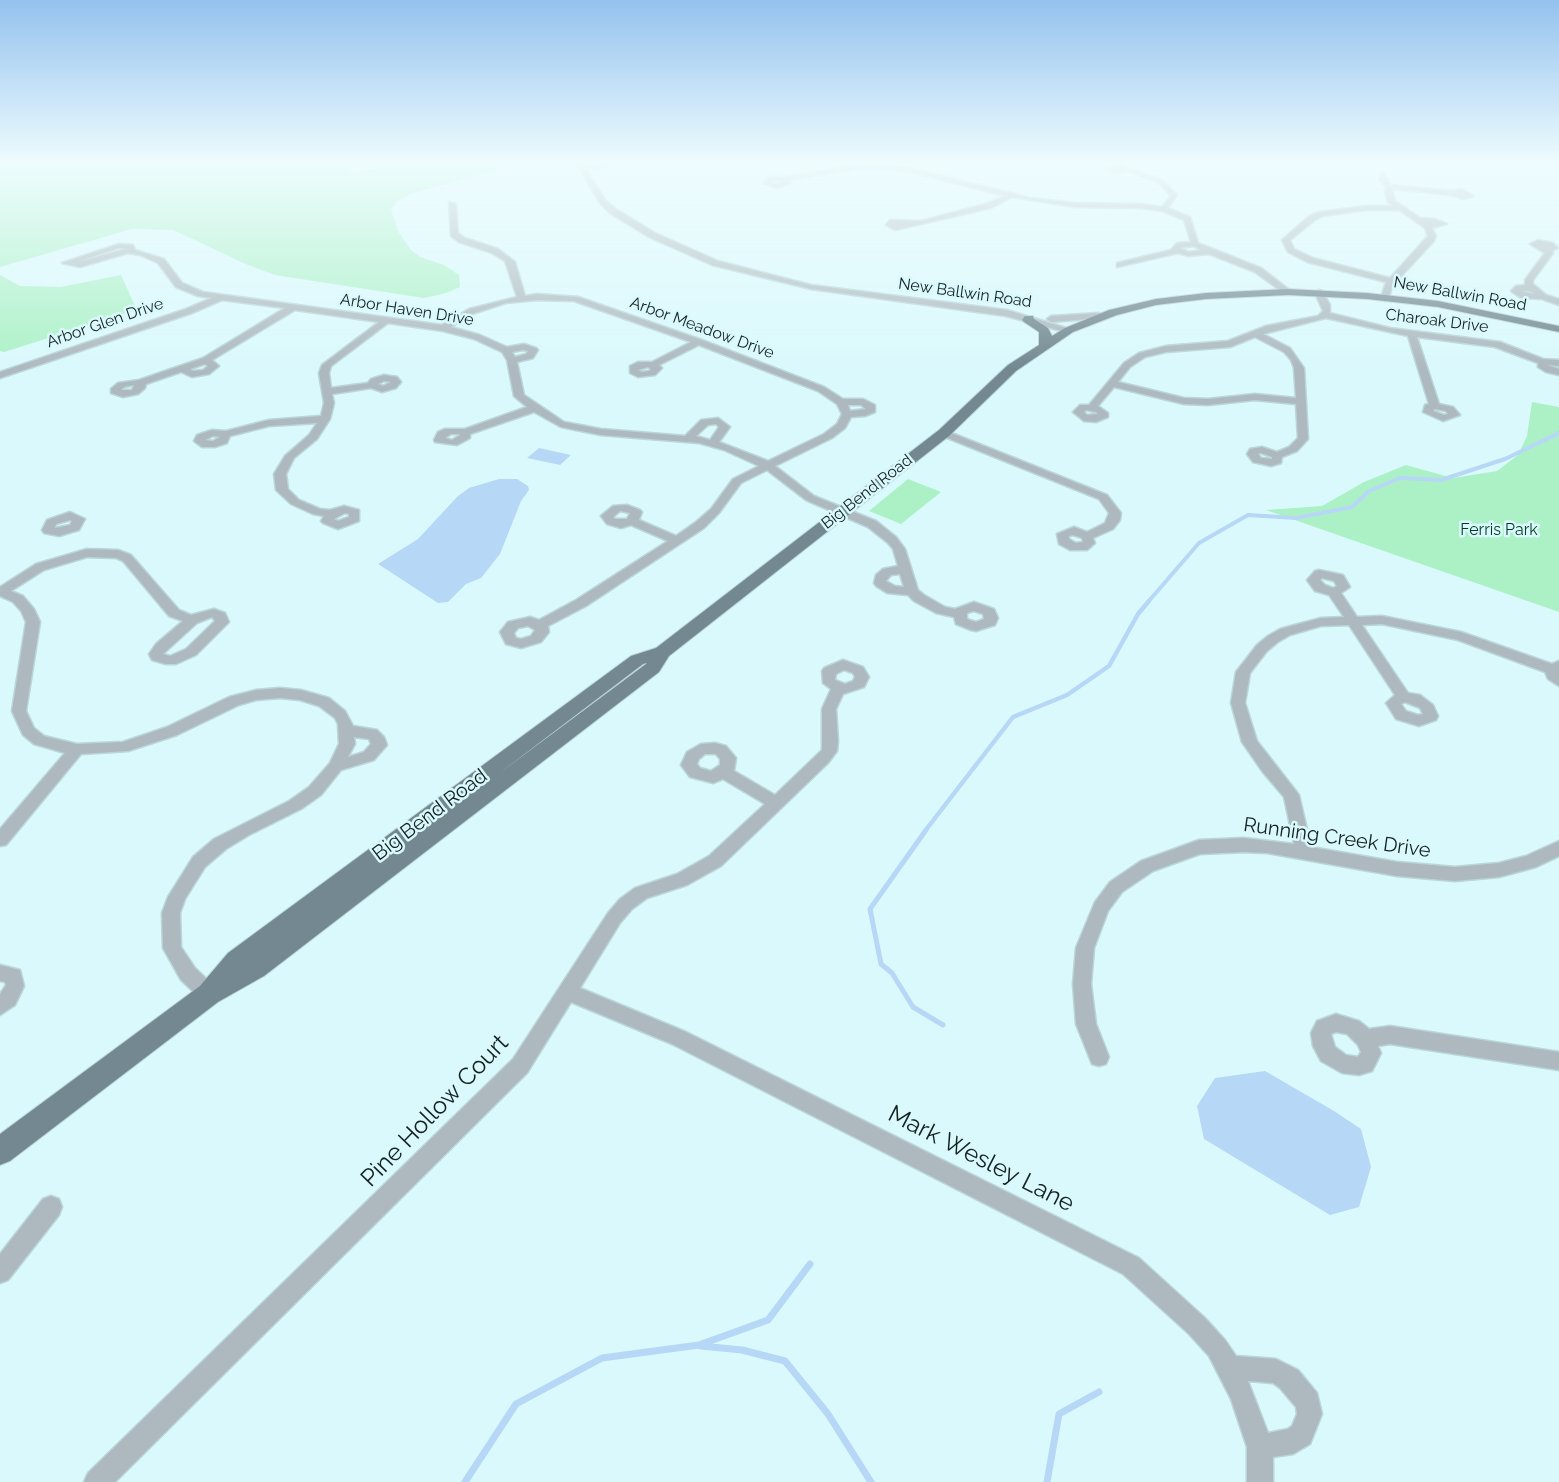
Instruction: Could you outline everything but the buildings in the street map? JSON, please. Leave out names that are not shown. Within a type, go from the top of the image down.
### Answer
[{"type":"main road","name":"New Ballwin Road","points":[[1069,330],[1099,316],[1173,299],[1288,292],[1385,298],[1466,308],[1559,329]]},
{"type":"main road","points":[[1029,318],[1028,320],[1044,330],[1045,346]]},
{"type":"main road","name":"Big Bend Road","points":[[0,1151],[209,994],[256,969],[653,668],[662,652],[944,433],[1012,368],[1069,330]]},
{"type":"street","points":[[453,231],[462,240],[495,251],[508,259],[512,264],[521,298]]},
{"type":"street","name":"New Ballwin Road","points":[[646,231],[714,263],[811,287],[979,309],[1029,318],[1069,330]]},
{"type":"street","points":[[1190,231],[1195,244]]},
{"type":"street","points":[[1296,231],[1286,240],[1291,250],[1310,260],[1392,281]]},
{"type":"street","points":[[1385,298],[1388,285],[1430,241],[1432,236],[1430,231]]},
{"type":"street","points":[[1177,251],[1174,249],[1177,246],[1195,244],[1258,270],[1288,292]]},
{"type":"street","name":"Arbor Haven Drive","points":[[128,251],[131,250],[130,247],[120,246],[66,263],[72,266],[80,265],[128,251],[150,255],[165,265],[179,285],[201,294],[444,328],[477,337],[506,350],[524,347],[533,350],[530,356],[512,360]]},
{"type":"street","points":[[1532,289],[1529,280],[1549,253],[1547,249]]},
{"type":"street","points":[[1120,266],[1177,251],[1188,254],[1210,252]]},
{"type":"street","points":[[1543,297],[1532,289],[1519,288],[1515,291],[1528,297],[1543,297],[1559,302]]},
{"type":"street","points":[[1092,407],[1127,364],[1142,355],[1166,349],[1230,344],[1269,328],[1307,323],[1326,315],[1326,304],[1318,293]]},
{"type":"street","name":"Arbor Glen Drive","points":[[0,375],[189,311],[219,298]]},
{"type":"street","name":"Arbor Meadow Drive","points":[[444,328],[472,310],[521,298],[575,299],[699,342],[821,389],[841,402]]},
{"type":"street","points":[[140,383],[183,369],[192,374],[206,372],[214,366],[206,360],[292,308]]},
{"type":"street","points":[[1029,318],[1064,319],[1089,315],[1099,316]]},
{"type":"street","name":"Charoak Drive","points":[[1326,315],[1361,325],[1412,335],[1497,344],[1543,362],[1559,363]]},
{"type":"street","points":[[331,514],[317,512],[295,502],[282,490],[280,481],[283,465],[315,435],[325,419],[328,392],[324,373],[327,365],[333,358],[385,321]]},
{"type":"street","points":[[1254,333],[1287,350],[1299,368],[1303,439],[1293,449],[1277,455]]},
{"type":"street","points":[[1412,335],[1435,406]]},
{"type":"street","points":[[653,365],[699,342]]},
{"type":"street","points":[[506,350],[512,360],[519,396],[561,424],[578,428],[712,443],[767,465],[810,498],[872,524],[892,540],[899,549],[912,591],[930,606],[959,614]]},
{"type":"street","name":"Charoak Drive","points":[[1543,362],[1541,365],[1545,368],[1559,372]]},
{"type":"street","points":[[1112,384],[1195,402],[1255,397],[1302,402]]},
{"type":"street","points":[[328,392],[372,385]]},
{"type":"street","points":[[841,402],[863,402],[872,406],[871,410],[865,413],[847,414],[841,402]]},
{"type":"street","points":[[465,432],[534,408]]},
{"type":"street","points":[[540,625],[580,603],[707,519],[737,481],[828,436],[841,426],[847,414]]},
{"type":"street","points":[[226,434],[269,423],[325,419]]},
{"type":"street","points":[[687,439],[705,422],[716,421],[724,427],[712,443]]},
{"type":"street","points":[[944,433],[1103,497],[1115,513],[1114,520],[1109,526],[1087,536]]},
{"type":"street","points":[[632,521],[676,540]]},
{"type":"street","points":[[1,591],[40,567],[67,544],[127,558],[174,613],[192,620],[208,613],[217,614],[222,619],[222,622],[184,657],[165,661],[157,657],[156,654],[161,647],[192,620]]},
{"type":"street","points":[[905,569],[886,572],[880,578],[880,583],[892,590],[912,591]]},
{"type":"street","points":[[1,591],[18,599],[27,609],[33,622],[19,711],[28,731],[39,740],[57,747],[77,749],[123,747],[149,740],[234,701],[256,695],[280,693],[301,695],[324,702],[340,715],[345,724],[346,744],[336,766],[315,791],[295,805],[243,830],[220,844],[200,862],[177,897],[171,913],[172,948],[180,965],[209,994]]},
{"type":"street","points":[[1334,592],[1403,697]]},
{"type":"street","points":[[1304,852],[1291,795],[1263,761],[1245,729],[1238,703],[1243,672],[1252,659],[1273,639],[1302,626],[1352,620],[1382,620],[1437,630],[1483,644],[1557,672]]},
{"type":"street","name":"Pine Hollow Court","points":[[97,1482],[520,1066],[614,918],[626,904],[641,893],[681,880],[715,861],[829,751],[829,709],[839,688]]},
{"type":"street","points":[[336,766],[369,756],[380,745],[377,737],[372,734],[346,731]]},
{"type":"street","points":[[0,840],[77,749]]},
{"type":"street","points":[[724,772],[775,803]]},
{"type":"street","name":"Running Creek Drive","points":[[1099,1057],[1086,1024],[1082,984],[1085,948],[1101,907],[1116,887],[1147,866],[1199,847],[1256,845],[1396,869],[1455,874],[1499,870],[1530,862],[1559,848]]},
{"type":"street","points":[[0,973],[13,976],[15,986],[8,999],[0,1006]]},
{"type":"street","name":"Mark Wesley Lane","points":[[567,992],[679,1038],[1121,1261],[1177,1305],[1217,1348],[1242,1395],[1260,1447],[1260,1482]]},
{"type":"street","points":[[1366,1039],[1390,1035],[1559,1061]]},
{"type":"street","points":[[0,1272],[51,1207]]},
{"type":"street","points":[[1229,1368],[1276,1371],[1289,1379],[1308,1402],[1310,1414],[1301,1435],[1293,1441],[1260,1447]]},
{"type":"green space","points":[[0,231],[124,231],[0,267]]},
{"type":"green space","points":[[175,231],[398,231],[411,250],[420,257],[444,265],[459,275],[460,287],[424,298],[275,275]]},
{"type":"green space","points":[[0,275],[20,286],[61,287],[121,275],[137,310],[4,352],[0,351]]},
{"type":"green space","name":"Ferris Park","points":[[1532,402],[1559,407],[1559,612],[1266,510],[1322,506],[1364,482],[1406,465],[1453,478],[1497,471],[1518,455],[1527,436]]},
{"type":"green space","points":[[908,479],[941,492],[901,524],[869,511]]},
{"type":"water","points":[[539,448],[571,455],[560,465],[527,458]]},
{"type":"water","points":[[499,479],[517,479],[528,486],[529,490],[521,501],[500,554],[481,578],[466,584],[448,602],[438,603],[378,564],[418,539],[458,496],[469,488]]},
{"type":"water","points":[[1265,1071],[1361,1129],[1371,1167],[1359,1207],[1330,1215],[1204,1139],[1197,1106],[1215,1078]]},
{"type":"waterway","points":[[1148,602],[1199,543],[1248,515],[1296,518],[1352,507],[1369,491],[1400,478],[1441,480],[1505,459],[1559,433]]},
{"type":"waterway","points":[[925,831],[1013,717],[1067,695],[1109,666],[1138,614],[1149,601]]},
{"type":"waterway","points":[[926,830],[870,909],[881,964],[892,973],[913,1007],[943,1025]]},
{"type":"waterway","points":[[465,1482],[516,1404],[602,1358],[699,1345],[768,1320],[810,1264]]},
{"type":"waterway","points":[[701,1346],[742,1350],[785,1361],[828,1414],[871,1482]]},
{"type":"waterway","points":[[1047,1482],[1059,1414],[1099,1392]]}]
